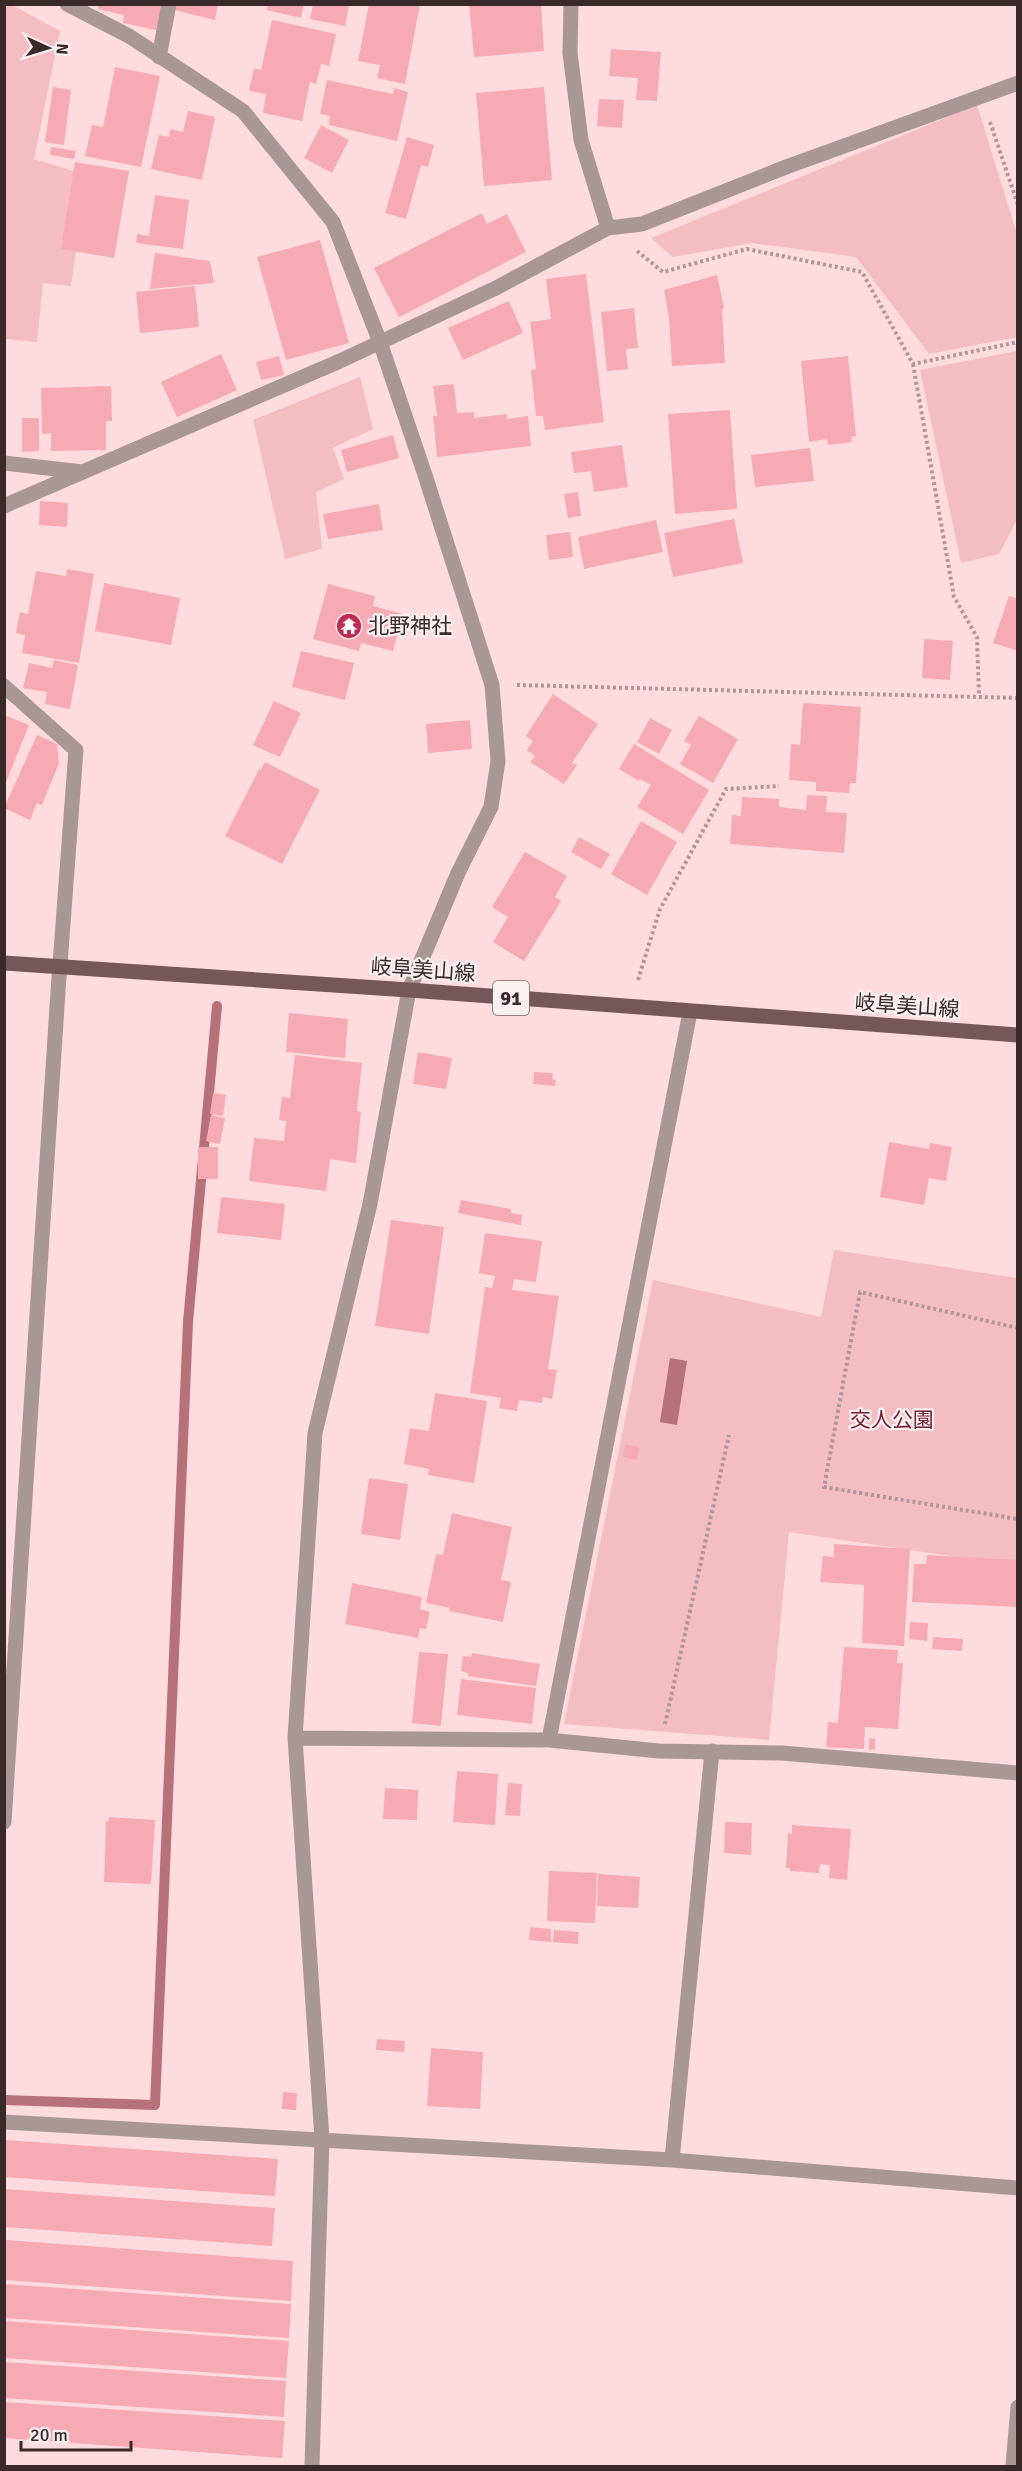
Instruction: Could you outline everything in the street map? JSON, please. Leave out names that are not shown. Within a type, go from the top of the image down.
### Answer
[{"type":"main road","name":"岐阜美山線","points":[[4,963],[1017,1035]]},
{"type":"street","points":[[67,4],[129,36],[243,111],[333,222],[380,342],[426,475],[492,685],[498,761],[491,807],[458,873],[409,990],[370,1204],[315,1433],[304,1562],[295,1738],[322,2139],[312,2466]]},
{"type":"street","points":[[159,57],[169,4]]},
{"type":"street","points":[[571,4],[570,53],[581,140],[608,228]]},
{"type":"street","points":[[4,506],[215,416],[380,342],[496,288],[608,228],[642,224],[786,167],[1017,83]]},
{"type":"street","points":[[4,463],[82,472]]},
{"type":"street","points":[[4,686],[76,750],[4,1822]]},
{"type":"street","points":[[549,1740],[690,1012]]},
{"type":"street","points":[[295,1738],[549,1740],[658,1751],[712,1750],[782,1753],[1017,1773]]},
{"type":"street","points":[[672,2160],[712,1750]]},
{"type":"street","points":[[4,2122],[672,2160],[1017,2188]]},
{"type":"street","points":[[1013,2466],[1017,2407]]},
{"type":"path","points":[[982,95],[1017,205]]},
{"type":"path","points":[[608,228],[663,272],[747,249],[861,272],[913,364],[954,597],[977,638],[979,695]]},
{"type":"path","points":[[913,364],[1017,342]]},
{"type":"path","points":[[492,685],[979,695],[1017,698]]},
{"type":"path","points":[[630,1007],[660,909],[726,789],[779,786]]},
{"type":"path","points":[[1017,1328],[860,1292],[824,1487],[1017,1519]]},
{"type":"path","points":[[658,1751],[729,1435]]},
{"type":"green space","points":[[4,5],[12,5],[60,31],[34,159],[87,175],[71,286],[43,283],[37,342],[5,339]]},
{"type":"green space","points":[[977,105],[1017,234],[1017,337],[929,354],[856,257],[752,243],[673,257],[651,238]]},
{"type":"green space","points":[[1017,351],[1017,520],[999,554],[961,563],[920,370]]},
{"type":"green space","points":[[360,377],[373,429],[333,448],[344,479],[316,492],[322,549],[285,559],[253,420]]},
{"type":"green space","name":"交人公園","points":[[834,1250],[1017,1278],[1017,1566],[789,1532],[769,1740],[564,1724],[653,1280],[821,1317]]},
{"type":"shaded area","points":[[670,1358],[687,1361],[677,1425],[660,1422]]},
{"type":"building","points":[[98,4],[171,4],[165,32],[123,23],[124,15],[98,9]]},
{"type":"building","points":[[175,4],[218,4],[215,20],[174,10]]},
{"type":"building","points":[[268,4],[304,4],[301,18],[267,10]]},
{"type":"building","points":[[313,4],[349,4],[345,26],[310,19]]},
{"type":"building","points":[[369,4],[420,4],[405,84],[377,78],[380,65],[358,61]]},
{"type":"building","points":[[469,4],[541,4],[544,51],[474,57]]},
{"type":"building","points":[[272,20],[336,34],[329,66],[321,64],[316,84],[310,82],[302,121],[263,113],[266,94],[249,91],[254,68],[261,70]]},
{"type":"building","points":[[611,49],[661,52],[657,101],[636,100],[638,78],[609,76]]},
{"type":"building","points":[[115,67],[160,76],[141,167],[85,156],[92,125],[103,127]]},
{"type":"building","points":[[327,80],[393,94],[394,88],[408,92],[397,141],[329,125],[330,116],[320,114]]},
{"type":"building","points":[[53,87],[71,90],[64,145],[45,142]]},
{"type":"building","points":[[544,87],[552,180],[484,186],[476,93]]},
{"type":"building","points":[[599,99],[624,100],[622,128],[597,126]]},
{"type":"building","points":[[188,111],[215,117],[202,180],[151,169],[159,135],[169,137],[170,129],[183,132]]},
{"type":"building","points":[[321,125],[349,140],[332,173],[304,158]]},
{"type":"building","points":[[407,137],[434,145],[428,167],[421,165],[406,219],[385,213]]},
{"type":"building","points":[[51,147],[76,151],[74,159],[50,155]]},
{"type":"building","points":[[75,162],[129,171],[114,258],[61,249]]},
{"type":"building","points":[[155,195],[189,200],[183,249],[136,243],[137,234],[149,236]]},
{"type":"building","points":[[482,213],[487,224],[507,214],[526,252],[399,317],[374,268]]},
{"type":"building","points":[[320,240],[349,343],[286,360],[257,257]]},
{"type":"building","points":[[155,253],[210,261],[214,283],[150,289]]},
{"type":"building","points":[[586,274],[604,422],[545,430],[543,416],[536,416],[531,370],[536,369],[530,322],[551,319],[546,279]]},
{"type":"building","points":[[717,275],[724,308],[722,309],[725,363],[672,366],[669,319],[664,290]]},
{"type":"building","points":[[195,286],[199,327],[140,333],[136,292]]},
{"type":"building","points":[[509,301],[523,333],[463,360],[448,328]]},
{"type":"building","points":[[634,308],[638,348],[626,349],[628,369],[607,371],[601,312]]},
{"type":"building","points":[[221,354],[237,390],[177,417],[161,382]]},
{"type":"building","points":[[279,356],[284,375],[261,380],[256,362]]},
{"type":"building","points":[[848,356],[856,436],[851,437],[852,442],[828,445],[827,439],[809,442],[801,361]]},
{"type":"building","points":[[454,384],[457,413],[474,412],[474,418],[507,414],[507,419],[528,416],[531,446],[437,457],[433,416],[437,416],[433,386]]},
{"type":"building","points":[[111,386],[112,421],[106,421],[106,450],[51,451],[51,433],[42,434],[41,388]]},
{"type":"building","points":[[730,410],[737,509],[675,514],[668,414]]},
{"type":"building","points":[[22,418],[39,418],[39,451],[22,452]]},
{"type":"building","points":[[393,435],[399,458],[347,472],[341,450]]},
{"type":"building","points":[[622,445],[628,487],[594,492],[591,471],[574,473],[571,452]]},
{"type":"building","points":[[810,448],[814,481],[755,487],[751,455]]},
{"type":"building","points":[[578,492],[581,516],[568,518],[564,494]]},
{"type":"building","points":[[40,501],[68,503],[67,527],[39,525]]},
{"type":"building","points":[[379,504],[383,530],[328,539],[323,514]]},
{"type":"building","points":[[734,519],[743,563],[673,577],[664,533]]},
{"type":"building","points":[[656,520],[663,552],[584,569],[578,537]]},
{"type":"building","points":[[570,532],[573,557],[549,560],[546,535]]},
{"type":"building","points":[[67,569],[94,574],[79,663],[22,653],[25,635],[16,633],[20,612],[28,614],[36,571],[66,576]]},
{"type":"building","points":[[104,583],[180,598],[171,645],[95,631]]},
{"type":"building","points":[[328,584],[375,596],[373,606],[403,614],[393,651],[361,643],[359,651],[313,639]]},
{"type":"building","points":[[1009,596],[1018,599],[1018,651],[993,643]]},
{"type":"building","points":[[924,639],[953,641],[950,680],[922,678]]},
{"type":"building","points":[[301,651],[354,663],[345,700],[292,687]]},
{"type":"building","points":[[54,660],[78,665],[70,709],[45,704],[47,692],[23,688],[29,663],[52,668]]},
{"type":"building","points":[[553,694],[598,724],[572,763],[577,765],[564,784],[530,762],[535,756],[527,750],[533,741],[526,736]]},
{"type":"building","points":[[274,701],[301,713],[280,757],[253,745]]},
{"type":"building","points":[[803,703],[861,707],[856,783],[850,783],[849,793],[816,791],[816,782],[789,780],[791,744],[800,745]]},
{"type":"building","points":[[4,715],[29,725],[5,785],[4,785]]},
{"type":"building","points":[[699,716],[738,739],[713,783],[680,764],[691,745],[684,741]]},
{"type":"building","points":[[650,718],[672,730],[659,754],[637,742]]},
{"type":"building","points":[[470,720],[472,749],[428,753],[426,724]]},
{"type":"building","points":[[37,735],[57,744],[59,763],[42,805],[37,803],[30,820],[4,808]]},
{"type":"building","points":[[634,744],[709,790],[683,834],[637,807],[651,785],[619,769]]},
{"type":"building","points":[[265,762],[320,790],[282,864],[225,836],[259,769],[261,770]]},
{"type":"building","points":[[807,795],[827,796],[826,812],[847,813],[844,853],[730,844],[732,815],[741,816],[742,797],[779,799],[779,807],[806,810]]},
{"type":"building","points":[[641,821],[677,842],[647,895],[611,874]]},
{"type":"building","points":[[579,837],[610,854],[601,869],[571,852]]},
{"type":"building","points":[[525,852],[567,876],[555,897],[561,901],[524,961],[493,942],[508,917],[492,907]]},
{"type":"building","points":[[289,1013],[348,1019],[345,1058],[286,1052]]},
{"type":"building","points":[[418,1052],[452,1058],[446,1089],[413,1084]]},
{"type":"building","points":[[295,1055],[362,1063],[357,1111],[361,1112],[356,1163],[330,1159],[326,1191],[249,1181],[254,1138],[284,1141],[286,1121],[279,1120],[282,1097],[290,1098]]},
{"type":"building","points":[[534,1072],[553,1073],[552,1079],[556,1080],[555,1086],[533,1084]]},
{"type":"building","points":[[213,1093],[226,1095],[223,1116],[210,1114]]},
{"type":"building","points":[[211,1115],[225,1118],[220,1144],[206,1141]]},
{"type":"building","points":[[889,1142],[929,1149],[930,1143],[952,1147],[946,1181],[929,1178],[924,1205],[880,1197]]},
{"type":"building","points":[[198,1147],[218,1147],[218,1179],[198,1179]]},
{"type":"building","points":[[221,1197],[285,1204],[281,1240],[217,1233]]},
{"type":"building","points":[[461,1200],[511,1209],[511,1213],[522,1215],[521,1225],[458,1213]]},
{"type":"building","points":[[391,1220],[444,1227],[429,1334],[375,1326]]},
{"type":"building","points":[[485,1233],[542,1241],[536,1282],[514,1279],[512,1290],[559,1296],[548,1369],[557,1370],[552,1399],[543,1397],[542,1403],[519,1400],[517,1411],[499,1408],[501,1398],[470,1393],[485,1287],[492,1288],[495,1276],[479,1273]]},
{"type":"building","points":[[435,1393],[487,1401],[474,1483],[428,1475],[429,1469],[404,1464],[410,1428],[429,1431]]},
{"type":"building","points":[[625,1444],[639,1447],[637,1460],[623,1457]]},
{"type":"building","points":[[369,1478],[408,1484],[400,1540],[361,1534]]},
{"type":"building","points":[[452,1513],[512,1527],[501,1580],[511,1582],[503,1622],[449,1611],[450,1608],[426,1603],[436,1554],[443,1555]]},
{"type":"building","points":[[834,1544],[910,1549],[904,1646],[862,1643],[864,1585],[820,1582],[823,1556],[834,1557]]},
{"type":"building","points":[[927,1555],[1018,1560],[1018,1607],[912,1602],[914,1564],[926,1564]]},
{"type":"building","points":[[352,1583],[422,1597],[420,1609],[430,1612],[426,1629],[420,1628],[418,1638],[345,1624]]},
{"type":"building","points":[[910,1622],[928,1623],[927,1641],[909,1639]]},
{"type":"building","points":[[933,1637],[963,1639],[962,1651],[932,1649]]},
{"type":"building","points":[[844,1647],[898,1650],[897,1663],[903,1663],[898,1729],[865,1727],[864,1749],[826,1747],[828,1722],[838,1723]]},
{"type":"building","points":[[419,1652],[448,1654],[441,1726],[412,1723]]},
{"type":"building","points":[[472,1653],[540,1664],[536,1686],[468,1676],[468,1673],[461,1671],[463,1656],[471,1657]]},
{"type":"building","points":[[461,1679],[536,1688],[532,1724],[457,1715]]},
{"type":"building","points":[[869,1738],[875,1739],[875,1749],[869,1750]]},
{"type":"building","points":[[457,1771],[498,1774],[495,1825],[453,1822]]},
{"type":"building","points":[[508,1783],[522,1784],[520,1816],[505,1815]]},
{"type":"building","points":[[385,1788],[418,1790],[417,1820],[383,1819]]},
{"type":"building","points":[[109,1817],[155,1820],[151,1884],[104,1882],[106,1821],[109,1821]]},
{"type":"building","points":[[725,1822],[752,1823],[751,1855],[724,1853]]},
{"type":"building","points":[[792,1825],[851,1829],[847,1880],[829,1878],[830,1865],[820,1864],[819,1873],[790,1871],[790,1868],[786,1868],[788,1833],[792,1834]]},
{"type":"building","points":[[549,1871],[597,1873],[595,1923],[547,1921]]},
{"type":"building","points":[[598,1874],[640,1877],[638,1908],[597,1906]]},
{"type":"building","points":[[530,1927],[551,1929],[551,1942],[529,1940]]},
{"type":"building","points":[[554,1930],[579,1932],[578,1944],[553,1942]]},
{"type":"building","points":[[377,2039],[405,2041],[404,2052],[376,2050]]},
{"type":"building","points":[[431,2048],[483,2052],[480,2109],[427,2106]]},
{"type":"building","points":[[283,2092],[297,2093],[296,2110],[282,2109]]},
{"type":"building","points":[[4,2140],[278,2159],[275,2196],[4,2177]]},
{"type":"building","points":[[4,2189],[275,2208],[272,2246],[4,2227]]},
{"type":"building","points":[[5,2240],[293,2261],[291,2301],[5,2280]]},
{"type":"building","points":[[4,2284],[291,2304],[289,2338],[4,2318]]},
{"type":"building","points":[[4,2321],[289,2341],[286,2378],[4,2358]]},
{"type":"building","points":[[4,2362],[286,2381],[284,2417],[4,2398]]},
{"type":"building","points":[[4,2402],[285,2421],[282,2458],[4,2438]]},
{"type":"waterway","points":[[4,2100],[155,2105],[188,1322],[217,1006]]},
{"type":"place","name":"北野神社","points":[[349,626]]}]
